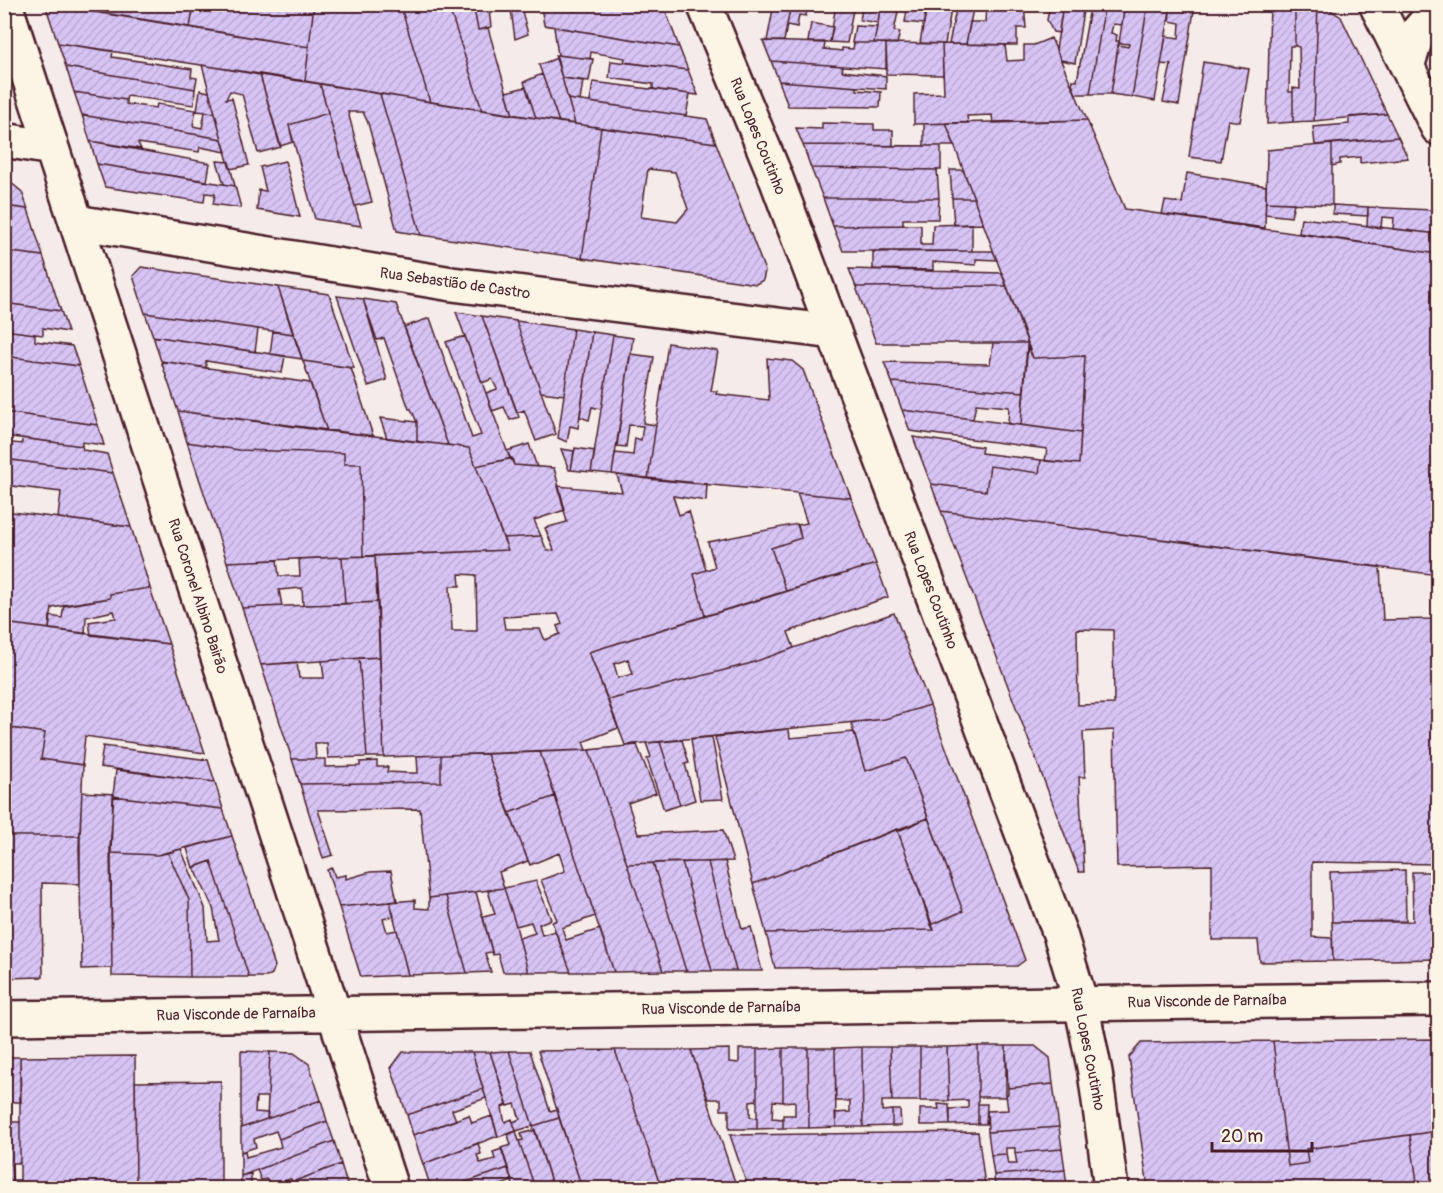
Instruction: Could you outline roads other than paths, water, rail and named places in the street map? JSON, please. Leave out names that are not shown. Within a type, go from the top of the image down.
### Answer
[{"type":"street","name":"Rua Coronel Albino Bairão","points":[[5,4],[391,1188]]},
{"type":"street","name":"Rua Lopes Coutinho","points":[[704,4],[774,173],[1060,934],[1081,1003],[1095,1072],[1111,1188]]},
{"type":"street","points":[[1376,4],[1438,128]]},
{"type":"street","points":[[1408,64],[1418,31],[1438,8]]},
{"type":"street","points":[[4,140],[52,148]]},
{"type":"street","name":"Rua Sebastião de Castro","points":[[76,222],[452,284],[834,332]]},
{"type":"street","name":"Rua Visconde de Parnaíba","points":[[4,1018],[1438,999]]}]
